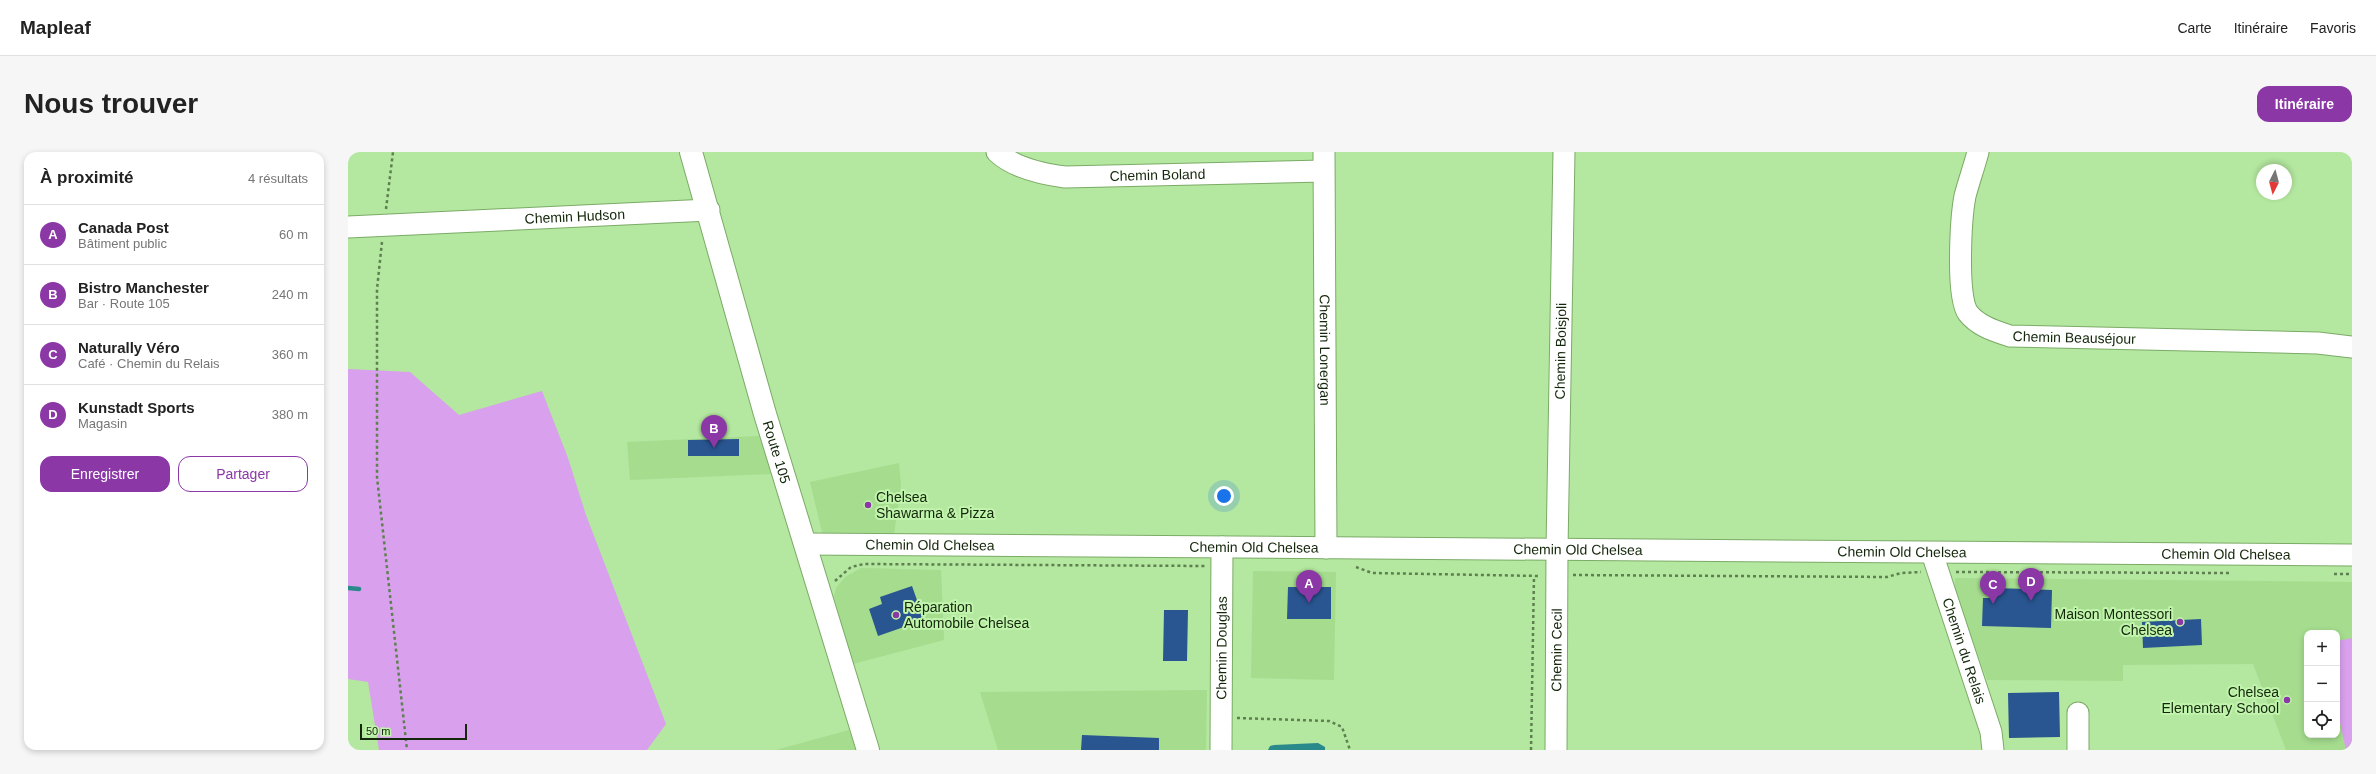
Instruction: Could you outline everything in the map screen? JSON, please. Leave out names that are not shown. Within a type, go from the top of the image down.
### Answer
[{"type":"main road","name":"Route 105","points":[[691,152],[709,210],[765,414],[868,750]]},
{"type":"street","name":"Chemin Boland","points":[[997,152],[1005,159],[1045,175],[1065,177],[1323,161]]},
{"type":"street","name":"Chemin Boisjoli","points":[[1557,549],[1564,152]]},
{"type":"street","name":"Chemin Beauséjour","points":[[1978,152],[1965,197],[1961,231],[1961,293],[1968,313],[1984,327],[2010,336],[2318,344],[2352,347]]},
{"type":"street","name":"Chemin Lonergan","points":[[1323,161],[1326,548]]},
{"type":"street","name":"Chemin Hudson","points":[[348,227],[709,210]]},
{"type":"street","name":"Chemin Old Chelsea","points":[[805,544],[1222,556],[1326,548],[2352,555]]},
{"type":"street","name":"Chemin Cecil","points":[[1556,750],[1557,549]]},
{"type":"street","name":"Chemin du Relais","points":[[1932,553],[1988,725],[1993,750]]},
{"type":"street","name":"Chemin Douglas","points":[[1221,750],[1222,556]]},
{"type":"street","points":[[2078,713],[2078,750]]},
{"type":"path","points":[[393,152],[377,289],[377,477],[407,750]]},
{"type":"path","points":[[832,581],[836,581],[850,567],[864,564],[1222,556]]},
{"type":"path","points":[[1350,566],[1357,566],[1372,573],[1534,576],[1531,750]]},
{"type":"path","points":[[1221,718],[1329,720],[1342,727],[1350,750]]},
{"type":"shaded area","points":[[348,369],[410,372],[459,415],[542,391],[568,458],[586,515],[666,724],[647,750],[379,750],[368,682],[348,679]]},
{"type":"shaded area","points":[[759,436],[771,474],[630,480],[627,442]]},
{"type":"shaded area","points":[[899,463],[901,485],[894,535],[823,536],[810,482]]},
{"type":"shaded area","points":[[861,568],[941,570],[944,640],[853,664],[834,597],[836,588],[845,577]]},
{"type":"shaded area","points":[[1253,571],[1336,572],[1334,680],[1251,678]]},
{"type":"shaded area","points":[[1955,578],[2352,582],[2352,750],[2286,750],[2253,664],[2123,665],[2123,681],[1987,680],[1955,592]]},
{"type":"shaded area","points":[[2352,638],[2352,750],[2346,750],[2340,723],[2340,640]]},
{"type":"shaded area","points":[[1207,690],[1206,750],[998,750],[980,692]]},
{"type":"shaded area","points":[[849,730],[856,750],[776,750]]},
{"type":"water","points":[[1318,743],[1325,747],[1325,750],[1268,750],[1270,746],[1274,745]]},
{"type":"building","points":[[739,439],[739,456],[688,456],[688,440]]},
{"type":"building","name":"Réparation Automobile Chelsea","points":[[912,586],[924,620],[878,636],[869,609],[882,604],[880,597]]},
{"type":"building","points":[[1288,587],[1331,587],[1331,619],[1287,619]]},
{"type":"building","points":[[1995,588],[2052,590],[2051,628],[1982,626],[1983,598],[1995,598]]},
{"type":"building","points":[[1164,610],[1188,610],[1187,661],[1163,661]]},
{"type":"building","points":[[2201,619],[2202,645],[2143,648],[2142,622]]},
{"type":"building","points":[[2059,692],[2060,737],[2009,738],[2008,693]]},
{"type":"building","points":[[1082,735],[1159,738],[1159,750],[1081,750]]},
{"type":"waterway","points":[[348,588],[359,589]]},
{"type":"place","name":"Bistro Manchester","points":[[714,448]]},
{"type":"place","name":"Chelsea Shawarma & Pizza","points":[[868,505]]},
{"type":"place","name":"Kunstadt Sports","points":[[2031,601]]},
{"type":"place","name":"Canada Post","points":[[1309,603]]},
{"type":"place","name":"Naturally Véro","points":[[1993,604]]},
{"type":"place","name":"Réparation Automobile Chelsea","points":[[896,615]]},
{"type":"place","name":"Maison Montessori Chelsea","points":[[2180,622]]},
{"type":"place","name":"Chelsea Elementary School","points":[[2287,700]]}]
